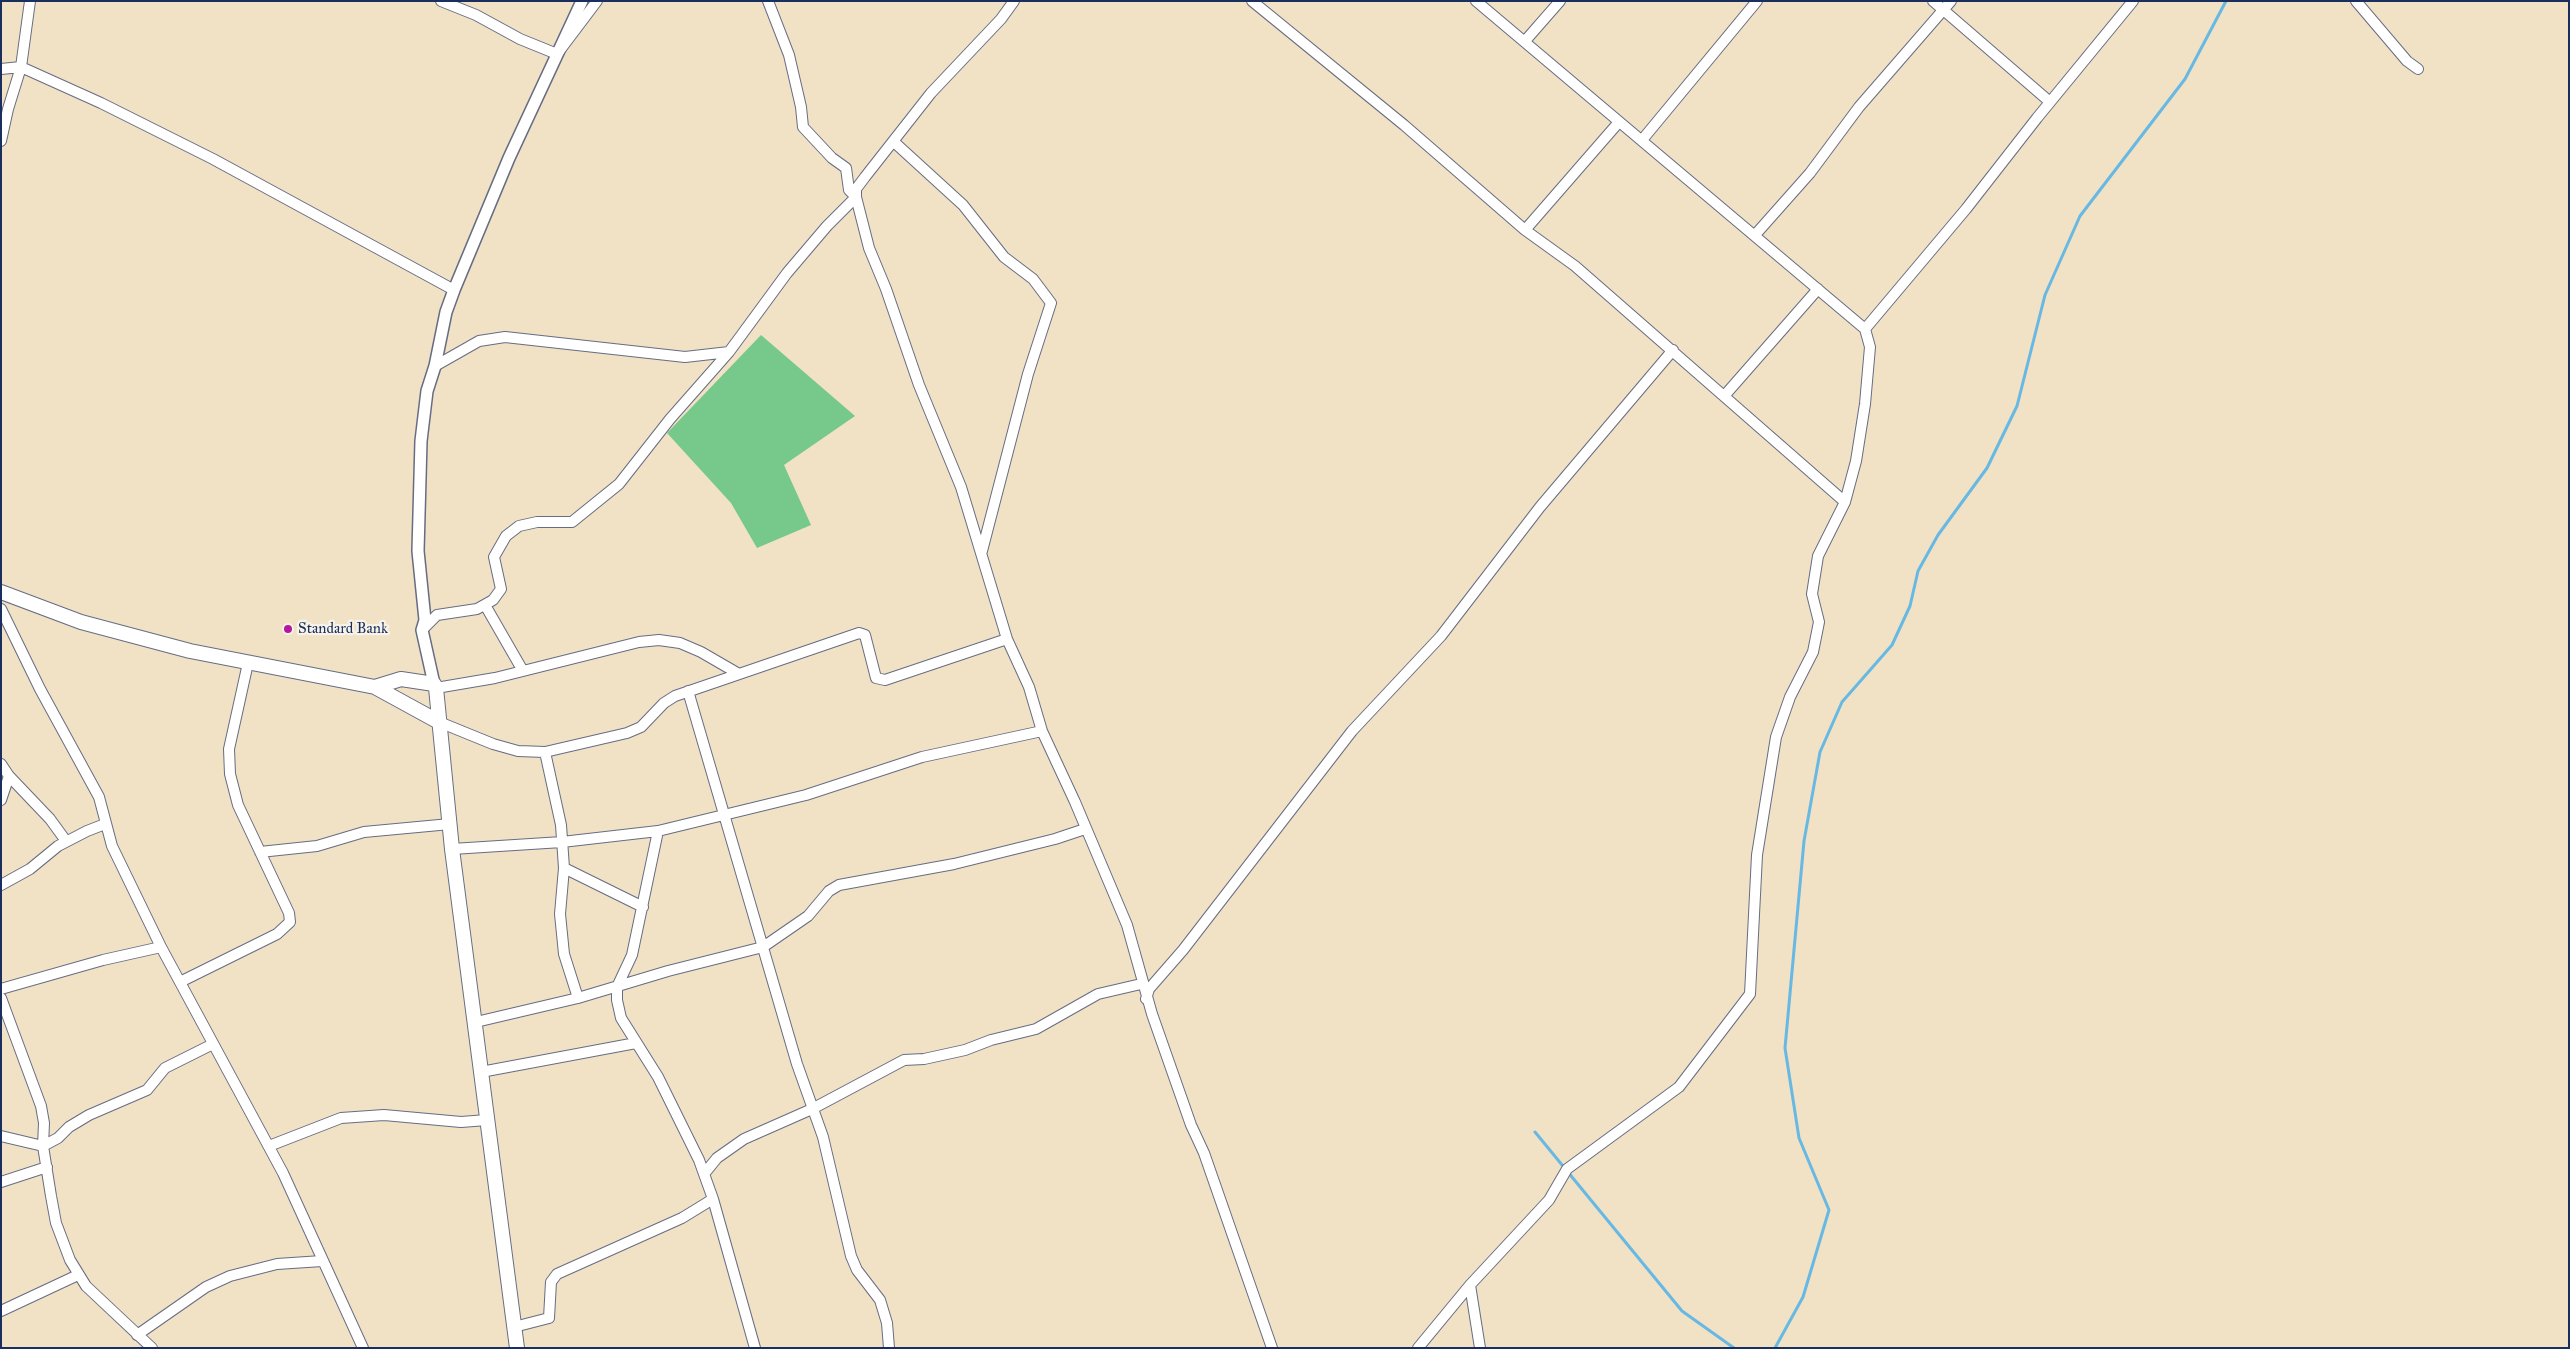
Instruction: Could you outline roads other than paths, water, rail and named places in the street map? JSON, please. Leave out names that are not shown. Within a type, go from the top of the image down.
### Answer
[{"type":"main road","points":[[1,592],[81,622],[248,663],[375,687],[439,722]]},
{"type":"main road","points":[[375,687],[401,679],[435,686],[452,849],[517,1348]]},
{"type":"street","points":[[1,140],[20,67],[30,1]]},
{"type":"street","points":[[441,1],[476,15],[520,39],[557,54]]},
{"type":"street","points":[[582,1],[509,158],[454,290],[446,312],[435,366],[423,408],[418,493],[418,551],[425,620],[422,630],[435,686],[467,684],[639,642],[658,640],[680,643],[701,652],[739,674]]},
{"type":"street","points":[[557,54],[597,1]]},
{"type":"street","points":[[768,1],[789,55],[801,107],[803,127],[832,158],[845,166],[849,190],[856,197]]},
{"type":"street","points":[[1014,1],[981,41],[943,80],[856,189],[856,197],[869,248],[886,289],[919,385],[958,479],[1007,638],[1029,687],[1042,730],[1127,925],[1146,999],[1191,1125],[1204,1153],[1272,1348]]},
{"type":"street","points":[[1252,1],[1404,125],[1525,230],[1575,266],[1845,502]]},
{"type":"street","points":[[1418,1348],[1470,1285],[1549,1200],[1567,1170],[1679,1087],[1750,994],[1757,855],[1776,737],[1790,697],[1813,652],[1819,622],[1812,594],[1818,556],[1845,502],[1856,462],[1865,404],[1870,347],[1865,328],[1476,1]]},
{"type":"street","points":[[1525,42],[1560,1]]},
{"type":"street","points":[[1642,140],[1757,1]]},
{"type":"street","points":[[1933,1],[2050,102]]},
{"type":"street","points":[[1755,235],[1810,173],[1858,107],[1951,1]]},
{"type":"street","points":[[1865,328],[1966,209],[2133,1]]},
{"type":"street","points":[[2356,1],[2407,61],[2418,70]]},
{"type":"street","points":[[1,69],[20,67],[101,103],[213,159],[454,290]]},
{"type":"street","points":[[1,97],[8,109]]},
{"type":"street","points":[[1525,230],[1620,122]]},
{"type":"street","points":[[894,142],[964,205],[1004,257],[1034,279],[1051,304],[1028,374],[982,552]]},
{"type":"street","points":[[422,630],[437,615],[485,605],[493,600],[501,589],[494,557],[506,536],[519,526],[530,523],[572,522],[619,484],[670,419],[729,352],[787,273],[827,226],[856,197]]},
{"type":"street","points":[[1725,396],[1818,289]]},
{"type":"street","points":[[435,366],[479,342],[505,337],[685,357],[729,352]]},
{"type":"street","points":[[1146,999],[1149,989],[1183,950],[1352,731],[1441,636],[1540,507],[1673,350]]},
{"type":"street","points":[[485,605],[523,671]]},
{"type":"street","points":[[1,609],[40,689],[99,797],[112,846],[161,947],[284,1173],[322,1261],[363,1348]]},
{"type":"street","points":[[439,722],[493,744],[518,751],[545,752],[627,733],[641,727],[664,703],[688,691],[859,633],[865,635],[876,678],[885,680],[1007,638]]},
{"type":"street","points":[[180,982],[277,934],[290,922],[289,913],[238,805],[230,774],[230,749],[248,663]]},
{"type":"street","points":[[688,691],[796,1064],[831,1163],[851,1256],[857,1270],[880,1300],[887,1323],[889,1348]]},
{"type":"street","points":[[452,849],[562,842],[658,831],[806,795],[922,757],[1042,730]]},
{"type":"street","points":[[545,752],[560,817],[564,868],[560,914],[564,954],[578,998]]},
{"type":"street","points":[[1,764],[9,776],[50,819],[66,841]]},
{"type":"street","points":[[1,800],[9,776]]},
{"type":"street","points":[[1,885],[30,869],[66,841],[106,824]]},
{"type":"street","points":[[260,852],[317,846],[364,832],[450,824]]},
{"type":"street","points":[[476,1022],[578,998],[763,947],[808,916],[829,891],[839,886],[954,864],[1055,840],[1085,829]]},
{"type":"street","points":[[658,831],[632,955],[617,987],[621,1018],[670,1100],[704,1174],[713,1199],[755,1348]]},
{"type":"street","points":[[564,868],[643,907]]},
{"type":"street","points":[[1,989],[103,960],[161,947]]},
{"type":"street","points":[[704,1174],[717,1158],[744,1139],[812,1109],[904,1060],[924,1059],[965,1050],[991,1040],[1036,1029],[1098,994],[1141,984]]},
{"type":"street","points":[[1,998],[4,1019],[41,1106],[44,1123],[43,1146],[56,1224],[78,1275],[152,1348]]},
{"type":"street","points":[[481,1072],[636,1043]]},
{"type":"street","points":[[1,1136],[43,1146],[58,1138],[89,1114],[147,1090],[165,1068],[213,1044]]},
{"type":"street","points":[[270,1146],[341,1118],[384,1115],[461,1122],[487,1120]]},
{"type":"street","points":[[1,1182],[47,1167]]},
{"type":"street","points":[[514,1327],[549,1318],[552,1282],[557,1274],[682,1218],[713,1199]]},
{"type":"street","points":[[137,1335],[206,1287],[230,1276],[277,1264],[322,1261]]},
{"type":"street","points":[[1,1311],[78,1275]]},
{"type":"street","points":[[1470,1285],[1480,1348]]},
{"type":"waterway","points":[[1775,1348],[1803,1297],[1829,1210],[1799,1138],[1785,1048],[1804,841],[1820,752],[1842,702],[1892,645],[1910,606],[1918,571],[1938,535],[1987,468],[2017,406],[2045,295],[2080,216],[2185,79],[2226,1]]},
{"type":"waterway","points":[[1535,1132],[1682,1311],[1734,1348]]},
{"type":"place","name":"Standard Bank","points":[[288,629]]}]
